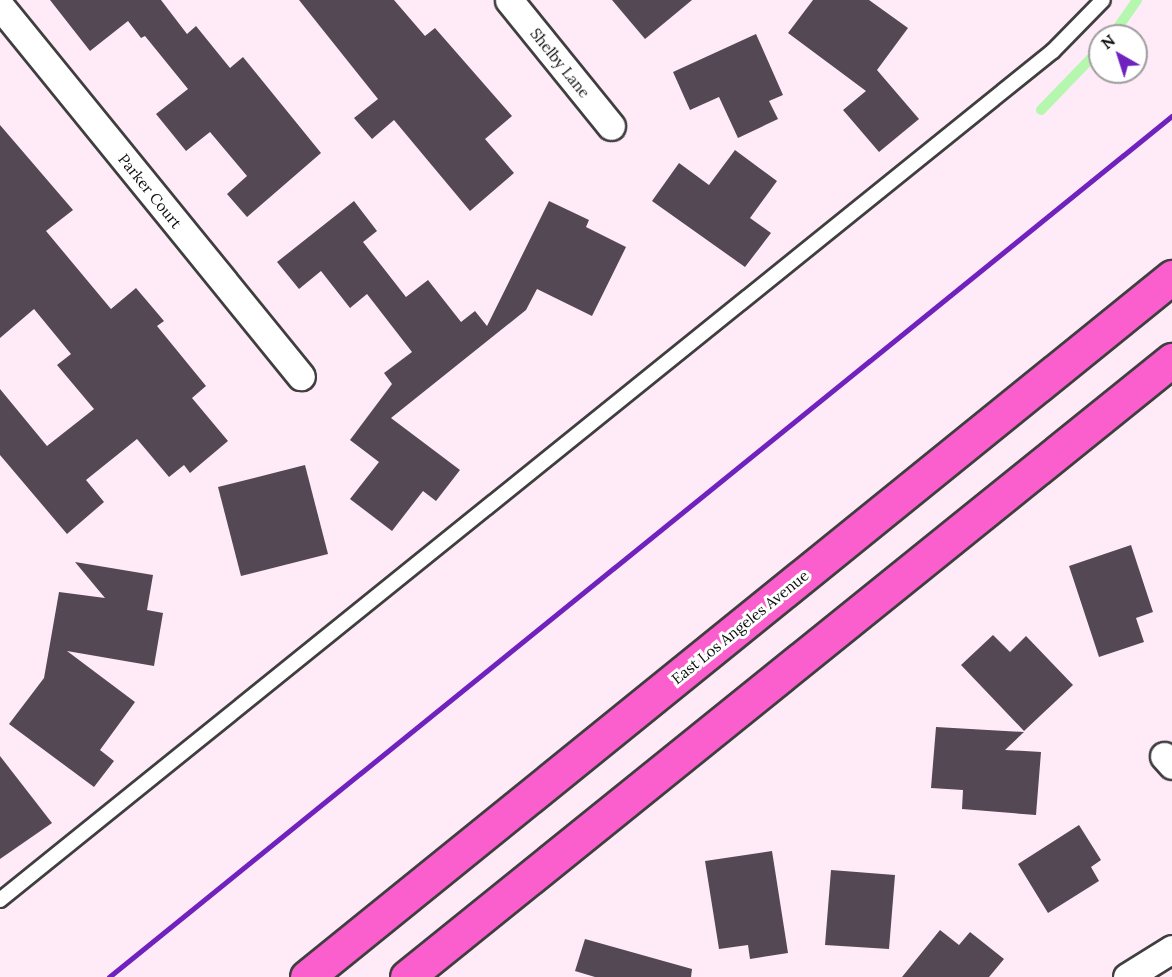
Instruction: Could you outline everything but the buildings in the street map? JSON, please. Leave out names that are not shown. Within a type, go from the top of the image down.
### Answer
[{"type":"main road","name":"East Los Angeles Avenue","points":[[307,977],[1172,277]]},
{"type":"main road","points":[[407,977],[1172,360]]},
{"type":"street","name":"Shelby Lane","points":[[509,0],[611,126]]},
{"type":"street","name":"Parker Court","points":[[0,6],[301,376]]},
{"type":"street","points":[[1127,977],[1172,949]]},
{"type":"lane","points":[[0,900],[1053,51],[1103,0]]},
{"type":"waterway","points":[[1120,24],[1137,0]]},
{"type":"waterway","points":[[1041,110],[1088,61]]},
{"type":"railway","points":[[109,977],[1172,116]]}]
